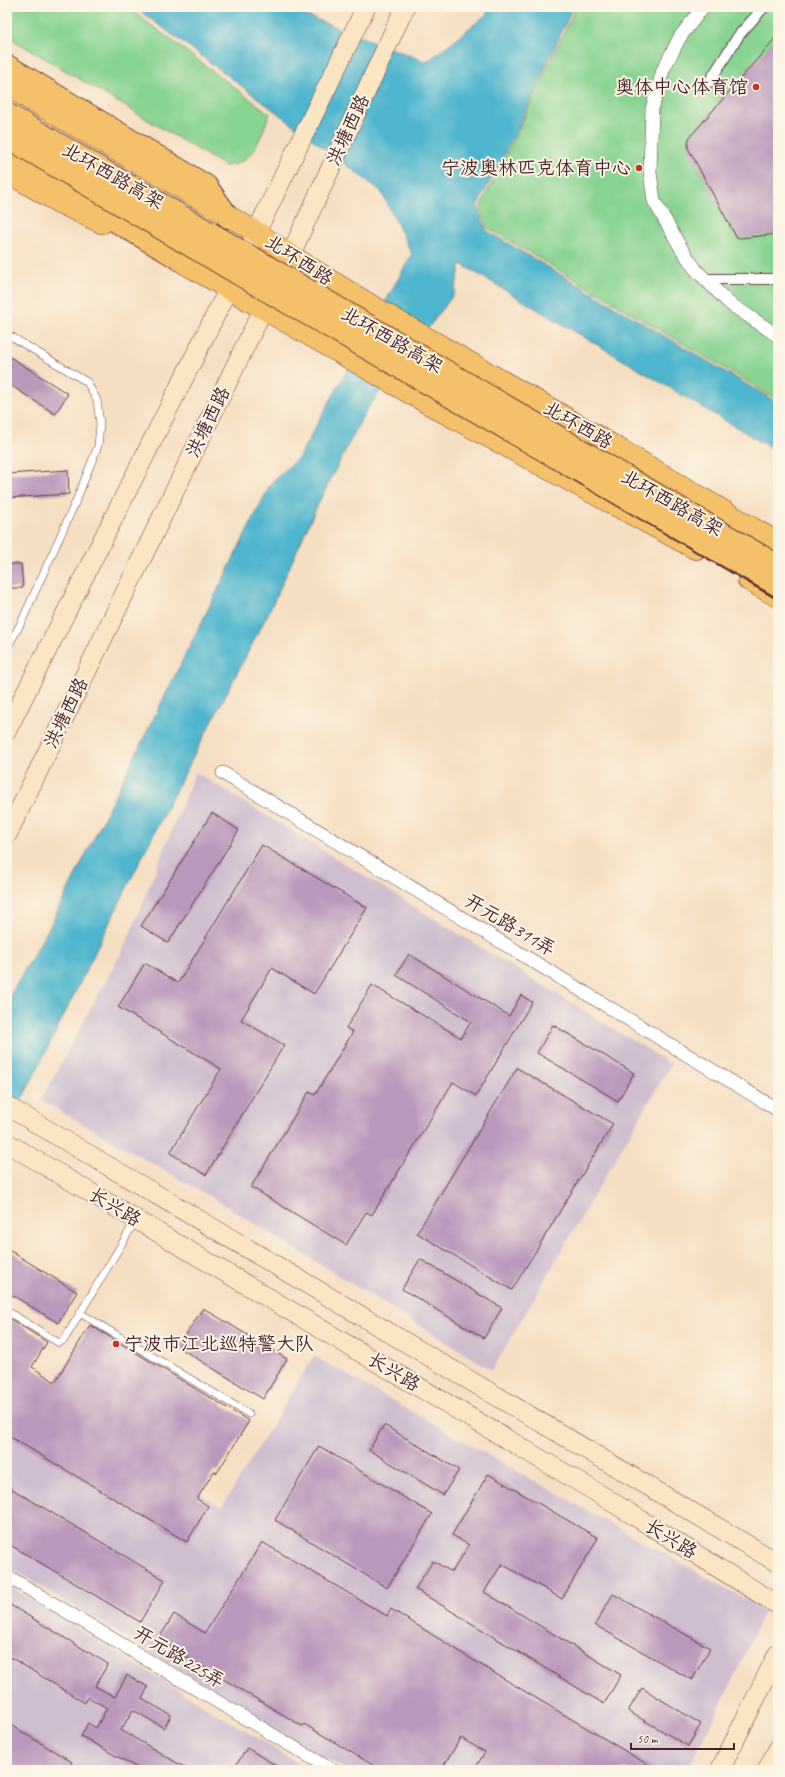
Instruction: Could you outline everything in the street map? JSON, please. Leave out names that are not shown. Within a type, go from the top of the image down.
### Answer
[{"type":"highway","points":[[7,66],[206,186],[228,217]]},
{"type":"highway","name":"北环西路高架","points":[[7,114],[778,566]]},
{"type":"highway","name":"北环西路高架","points":[[7,136],[261,287],[778,585]]},
{"type":"highway","points":[[7,157],[197,269]]},
{"type":"main road","name":"洪塘西路","points":[[7,730],[229,288],[366,7]]},
{"type":"main road","name":"洪塘西路","points":[[7,835],[264,308],[291,256],[405,7]]},
{"type":"main road","name":"北环西路","points":[[7,86],[228,217],[256,232],[291,256],[456,355],[577,424],[778,543]]},
{"type":"main road","points":[[7,172],[58,202],[197,269],[432,406],[698,551],[778,597]]},
{"type":"main road","name":"长兴路","points":[[12,1109],[778,1563]]},
{"type":"main road","name":"长兴路","points":[[7,1144],[584,1485],[778,1605]]},
{"type":"main road","points":[[720,1770],[778,1653]]},
{"type":"main road","points":[[767,1770],[778,1749]]},
{"type":"street","points":[[703,7],[680,37],[663,70],[652,109],[650,172],[654,201],[681,248],[696,270],[729,303],[778,336]]},
{"type":"street","points":[[709,82],[739,35],[764,7]]},
{"type":"street","points":[[705,279],[778,279]]},
{"type":"street","name":"开元路311弄","points":[[223,773],[778,1110]]},
{"type":"street","name":"开元路225弄","points":[[7,1576],[332,1770]]},
{"type":"lane","points":[[7,334],[87,382],[97,400],[100,424],[98,446],[76,501],[21,623],[7,648]]},
{"type":"lane","points":[[7,1311],[59,1343],[64,1340],[136,1220]]},
{"type":"lane","points":[[80,1313],[249,1414]]},
{"type":"shaded area","points":[[195,772],[671,1064],[492,1370],[213,1198],[41,1100],[126,944]]},
{"type":"shaded area","points":[[314,1356],[765,1610],[717,1713],[687,1770],[346,1770],[7,1566],[7,1384],[222,1507]]},
{"type":"shaded area","points":[[7,1585],[309,1770],[7,1770]]},
{"type":"green space","points":[[7,7],[127,7],[270,114],[255,148],[243,161],[225,166],[7,36]]},
{"type":"green space","name":"宁波奥林匹克体育中心","points":[[576,7],[778,7],[778,400],[488,228],[480,207],[519,129]]},
{"type":"water","points":[[134,7],[284,7],[427,62],[486,15],[490,7],[573,7],[518,128],[477,206],[487,231],[778,403],[778,452],[461,264],[454,294],[365,412],[318,504],[270,610],[164,813],[7,1130],[7,1020],[12,1010],[11,994],[50,926],[271,483],[299,457],[412,254],[381,191]]},
{"type":"building","name":"奥体中心体育馆","points":[[778,35],[778,234],[740,238],[736,237],[688,148],[688,143],[689,138]]},
{"type":"building","points":[[7,355],[68,394],[55,414],[7,383]]},
{"type":"building","points":[[68,470],[69,494],[7,498],[7,474]]},
{"type":"building","points":[[7,564],[21,564],[23,588],[7,588]]},
{"type":"building","points":[[212,813],[239,830],[168,943],[141,926]]},
{"type":"building","points":[[262,845],[367,908],[314,994],[272,968],[241,1020],[284,1045],[206,1175],[170,1153],[221,1069],[118,1007],[145,963],[178,983]]},
{"type":"building","points":[[409,954],[509,1016],[521,995],[532,1002],[476,1096],[453,1082],[372,1215],[366,1212],[346,1245],[251,1187],[309,1092],[315,1095],[353,1032],[346,1028],[372,985],[461,1038],[471,1022],[396,975]]},
{"type":"building","points":[[553,1025],[634,1073],[618,1101],[537,1053]]},
{"type":"building","points":[[517,1068],[613,1124],[512,1290],[417,1233]]},
{"type":"building","points":[[7,1249],[77,1292],[58,1323],[7,1292]]},
{"type":"building","points":[[420,1259],[502,1308],[484,1338],[402,1289]]},
{"type":"building","points":[[203,1308],[287,1359],[263,1399],[178,1347]]},
{"type":"building","points":[[7,1317],[47,1342],[32,1367],[55,1382],[90,1325],[249,1421],[217,1473],[214,1471],[197,1499],[208,1506],[187,1542],[7,1435]]},
{"type":"building","points":[[384,1425],[459,1470],[443,1495],[369,1450]]},
{"type":"building","points":[[319,1446],[432,1514],[387,1588],[275,1520]]},
{"type":"building","points":[[488,1474],[598,1538],[562,1599],[502,1564],[484,1592],[621,1675],[604,1704],[415,1589],[433,1561],[452,1572],[469,1545],[452,1535]]},
{"type":"building","points":[[7,1486],[165,1580],[140,1622],[7,1543]]},
{"type":"building","points":[[262,1542],[387,1616],[391,1609],[499,1676],[657,1770],[474,1770],[485,1752],[461,1738],[441,1770],[381,1770],[304,1724],[302,1726],[158,1640],[174,1614],[205,1633]]},
{"type":"building","points":[[613,1594],[710,1648],[692,1680],[595,1625]]},
{"type":"building","points":[[7,1603],[108,1664],[95,1686],[115,1697],[127,1675],[148,1687],[142,1699],[171,1715],[164,1728],[133,1710],[121,1730],[189,1770],[141,1770],[81,1736],[88,1723],[96,1728],[107,1708],[88,1697],[85,1703],[7,1655]]},
{"type":"building","points":[[642,1688],[701,1724],[688,1746],[628,1711]]},
{"type":"building","points":[[7,1723],[72,1762],[67,1770],[7,1770]]},
{"type":"building","points":[[247,1748],[283,1770],[233,1770]]},
{"type":"railway","points":[[7,124],[778,577]]},
{"type":"railway","points":[[7,144],[308,324],[778,599]]},
{"type":"place","name":"奥体中心体育馆","points":[[756,87]]},
{"type":"place","name":"宁波奥林匹克体育中心","points":[[639,168]]},
{"type":"place","name":"宁波市江北巡特警大队","points":[[116,1344]]}]
